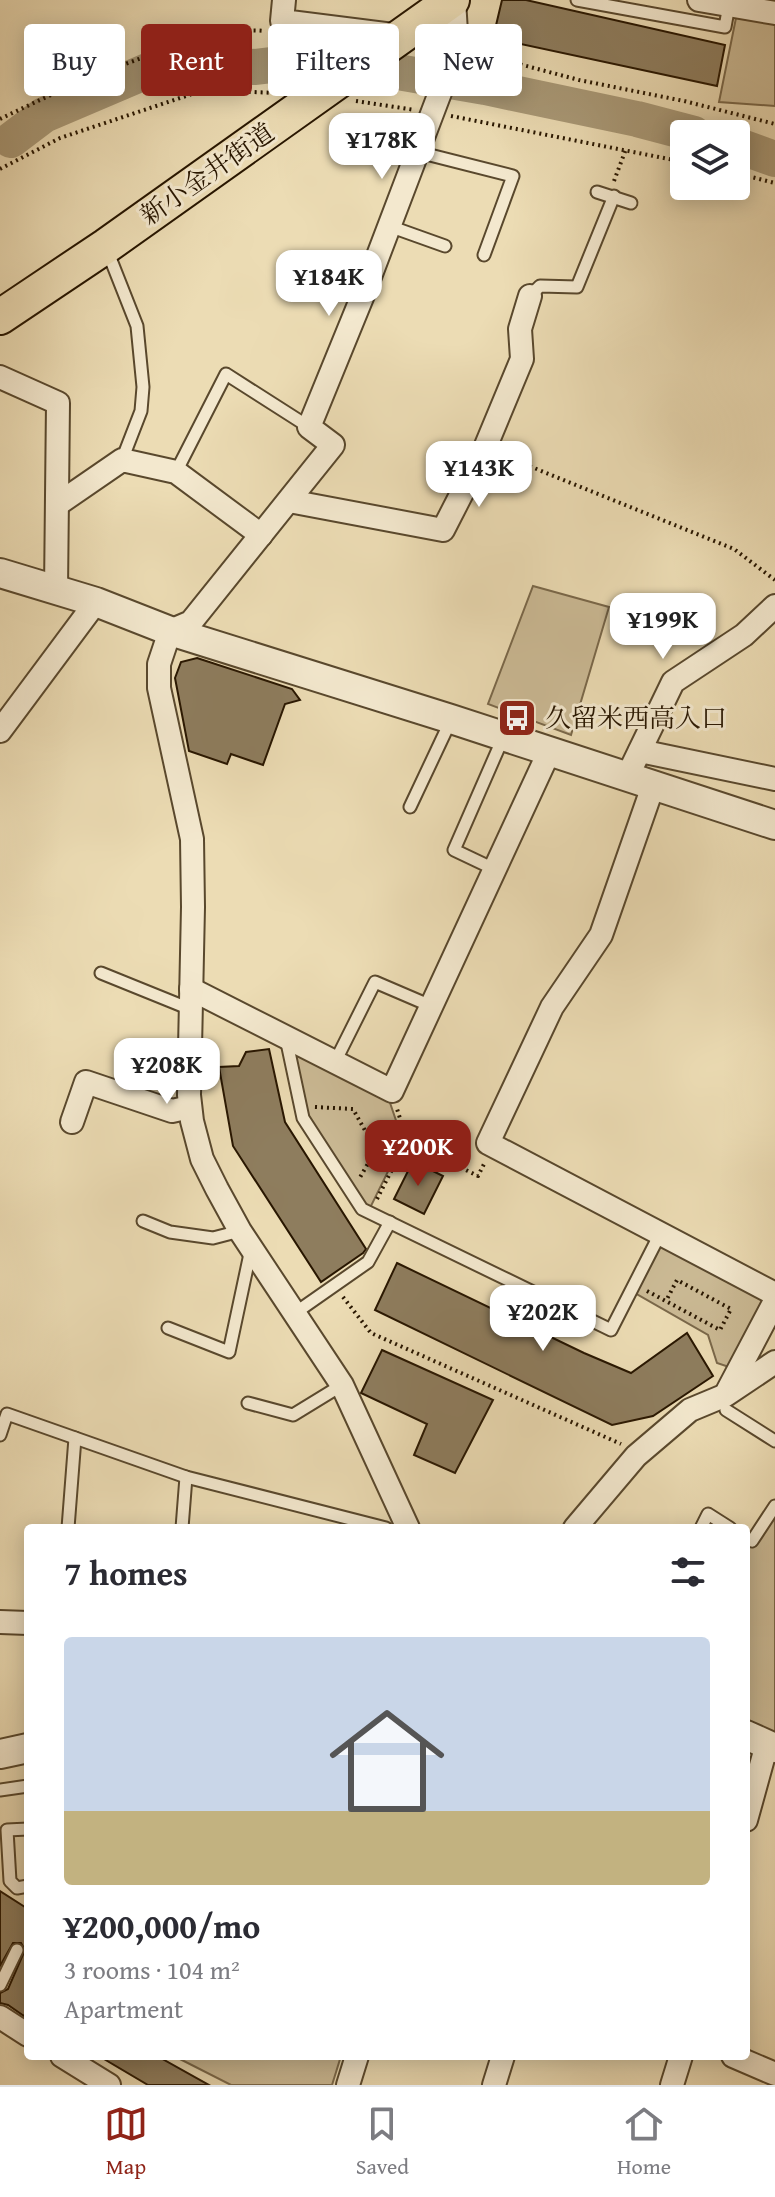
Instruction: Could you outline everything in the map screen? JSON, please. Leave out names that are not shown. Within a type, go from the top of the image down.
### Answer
[{"type":"main road","name":"新小金井街道","points":[[399,37],[453,0]]},
{"type":"main road","name":"新小金井街道","points":[[0,317],[318,96]]},
{"type":"street","points":[[284,0],[282,21],[299,24]]},
{"type":"street","points":[[453,0],[455,24]]},
{"type":"street","points":[[699,0],[775,13]]},
{"type":"street","points":[[406,1524],[342,1385],[246,1240],[202,1159],[190,1107],[192,839],[159,688],[159,664],[170,631],[191,622],[333,445],[309,427],[438,96]]},
{"type":"street","points":[[289,501],[443,530],[485,448],[522,359],[520,329],[530,296]]},
{"type":"street","points":[[0,377],[58,403],[56,590]]},
{"type":"street","points":[[58,504],[122,460],[176,472],[261,535]]},
{"type":"street","points":[[4,581],[56,590],[96,602],[170,631],[775,825]]},
{"type":"street","points":[[0,731],[96,602]]},
{"type":"street","points":[[775,606],[744,635],[673,682],[640,751],[640,782],[601,935],[552,1007],[488,1143],[775,1294]]},
{"type":"street","points":[[640,751],[775,779]]},
{"type":"street","points":[[191,999],[286,1037],[392,1091],[549,752]]},
{"type":"street","points":[[72,1122],[86,1082],[172,1111],[190,1107]]},
{"type":"street","points":[[726,1402],[775,1301]]},
{"type":"street","points":[[578,1524],[640,1452],[690,1410],[726,1402],[775,1362]]},
{"type":"street","points":[[0,1622],[24,1623]]},
{"type":"street","points":[[750,1802],[763,1743]]},
{"type":"street","points":[[0,1754],[24,1749]]},
{"type":"street","points":[[0,2017],[24,2032]]},
{"type":"street","points":[[72,2060],[105,2084]]},
{"type":"street","points":[[348,2085],[356,2060]]},
{"type":"street","points":[[494,2085],[502,2060]]},
{"type":"street","points":[[672,2085],[680,2060]]},
{"type":"street","points":[[742,2060],[775,2074]]},
{"type":"lane","points":[[577,0],[725,27],[729,5]]},
{"type":"lane","points":[[418,152],[513,176],[484,255]]},
{"type":"lane","points":[[530,296],[540,286],[577,287],[606,194],[631,203]]},
{"type":"lane","points":[[389,226],[445,246]]},
{"type":"lane","points":[[106,246],[137,326],[143,387],[141,411],[122,460]]},
{"type":"lane","points":[[176,472],[226,374],[309,427]]},
{"type":"lane","points":[[410,807],[451,719]]},
{"type":"lane","points":[[494,869],[454,850],[504,737]]},
{"type":"lane","points":[[101,973],[191,999]]},
{"type":"lane","points":[[335,1062],[375,982],[431,1006]]},
{"type":"lane","points":[[286,1037],[303,1118],[362,1209],[611,1330],[660,1234]]},
{"type":"lane","points":[[143,1221],[170,1232],[246,1240],[229,1352],[168,1328]]},
{"type":"lane","points":[[295,1313],[368,1262],[390,1222]]},
{"type":"lane","points":[[248,1403],[293,1415],[342,1385]]},
{"type":"lane","points":[[726,1402],[775,1441]]},
{"type":"lane","points":[[0,1435],[7,1414],[186,1477],[370,1524]]},
{"type":"lane","points":[[68,1524],[75,1438]]},
{"type":"lane","points":[[182,1524],[186,1477]]},
{"type":"lane","points":[[750,1540],[775,1506]]},
{"type":"lane","points":[[703,1524],[708,1514],[724,1524]]},
{"type":"lane","points":[[0,1790],[24,1787]]},
{"type":"lane","points":[[24,1829],[7,1830],[4,1834],[10,1881],[17,1888],[24,1887]]},
{"type":"lane","points":[[0,1985],[17,1950]]},
{"type":"path","points":[[0,119],[61,89],[141,57],[244,29],[268,32]]},
{"type":"path","points":[[522,65],[775,124]]},
{"type":"path","points":[[0,169],[60,138],[204,90],[268,93]]},
{"type":"path","points":[[328,96],[433,108],[670,159]]},
{"type":"path","points":[[606,194],[626,149]]},
{"type":"path","points":[[750,177],[775,183]]},
{"type":"path","points":[[485,448],[734,549],[775,580]]},
{"type":"path","points":[[370,1213],[407,1140],[392,1091]]},
{"type":"path","points":[[300,1106],[353,1109],[376,1150],[355,1186]]},
{"type":"path","points":[[407,1140],[478,1176],[493,1145]]},
{"type":"path","points":[[634,1284],[720,1330],[731,1309],[677,1280],[666,1301]]},
{"type":"path","points":[[335,1285],[371,1333],[640,1452]]},
{"type":"shaded area","points":[[737,13],[775,20],[775,106],[719,102]]},
{"type":"shaded area","points":[[533,586],[609,607],[571,735],[488,704]]},
{"type":"shaded area","points":[[291,1047],[388,1097],[403,1141],[370,1208],[364,1205],[306,1117]]},
{"type":"shaded area","points":[[661,1241],[767,1298],[732,1368],[717,1363],[708,1335],[635,1293]]},
{"type":"shaded area","points":[[775,1506],[775,1736],[750,1724],[752,1541]]},
{"type":"shaded area","points":[[182,2060],[340,2060],[332,2085],[231,2085]]},
{"type":"building","points":[[502,0],[526,0],[725,45],[717,86],[522,44],[522,24],[496,24]]},
{"type":"building","points":[[197,658],[292,689],[300,700],[285,704],[263,765],[231,754],[227,764],[189,751],[175,678],[181,662]]},
{"type":"building","points":[[269,1049],[285,1122],[366,1249],[321,1282],[233,1146],[219,1067],[239,1066],[246,1052]]},
{"type":"building","points":[[413,1161],[443,1176],[424,1214],[394,1199]]},
{"type":"building","points":[[397,1263],[631,1373],[687,1333],[713,1376],[653,1416],[612,1425],[375,1310]]},
{"type":"building","points":[[382,1350],[493,1400],[455,1473],[414,1455],[427,1424],[361,1393]]},
{"type":"building","points":[[0,1891],[24,1906],[24,1948],[21,1943],[13,1943],[0,1966]]},
{"type":"building","points":[[24,1952],[24,2016],[0,2003],[0,1993],[8,1989]]},
{"type":"building","points":[[106,2060],[164,2060],[209,2085],[148,2085]]},
{"type":"waterway","points":[[11,140],[44,115],[166,63],[254,67],[322,59],[485,87],[670,128]]},
{"type":"waterway","points":[[0,146],[11,140]]},
{"type":"waterway","points":[[750,150],[775,159]]},
{"type":"place","name":"久留米西高入口","points":[[517,718]]}]
